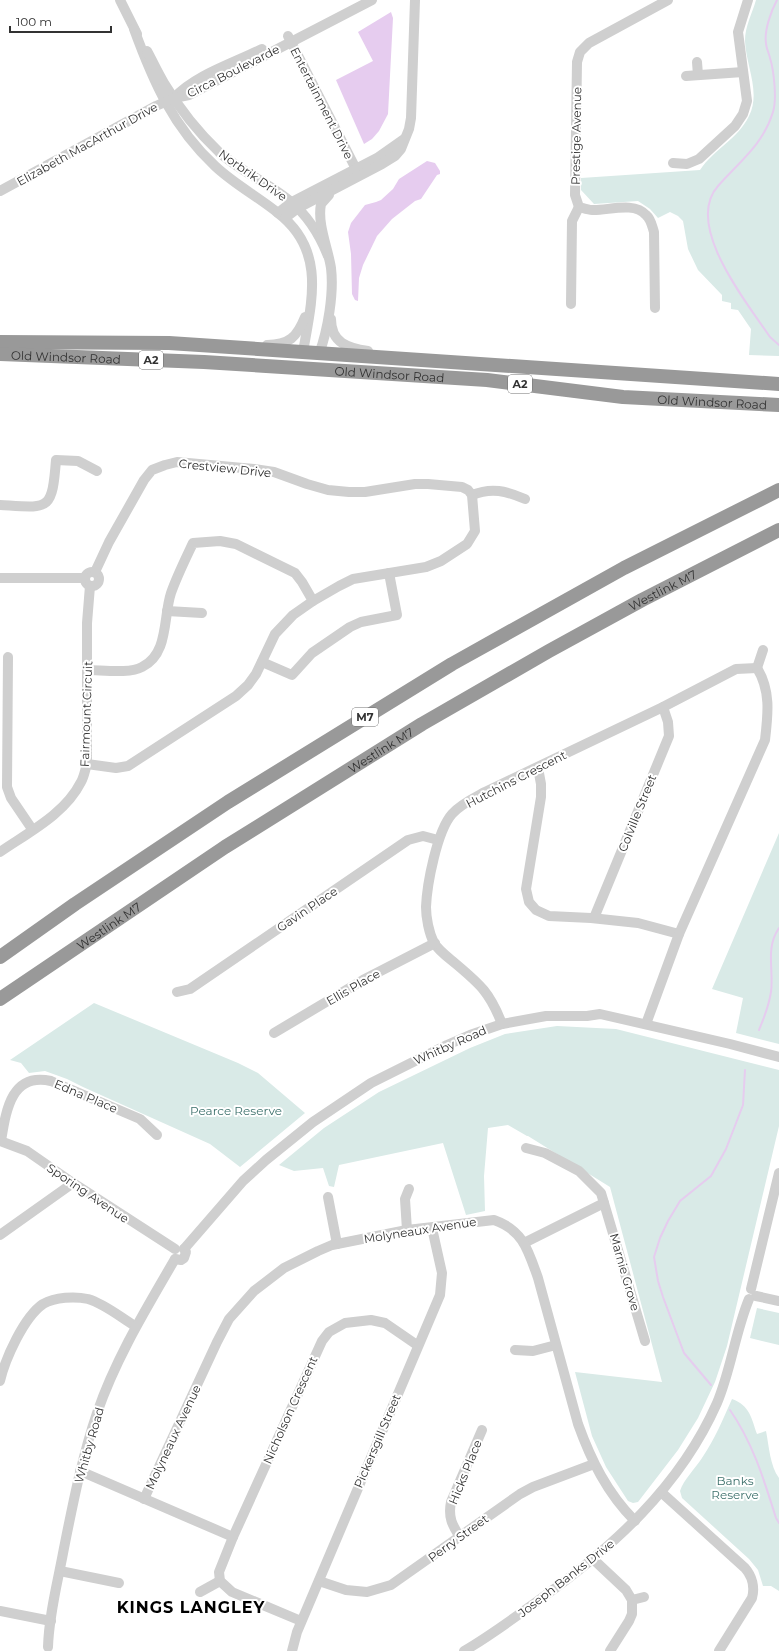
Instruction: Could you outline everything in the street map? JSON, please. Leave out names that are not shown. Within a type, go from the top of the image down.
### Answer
[{"type":"highway","name":"Old Windsor Road","points":[[0,342],[169,343],[779,384]]},
{"type":"highway","points":[[301,369],[304,352]]},
{"type":"highway","name":"Old Windsor Road","points":[[0,354],[166,360],[487,380],[623,397],[779,405]]},
{"type":"highway","points":[[301,369],[314,361],[319,354]]},
{"type":"highway","name":"M7","points":[[0,957],[74,904],[228,802],[452,664],[624,568],[779,490]]},
{"type":"highway","name":"Westlink M7","points":[[0,999],[225,847],[422,724],[555,647],[642,600],[779,530]]},
{"type":"street","name":"Norbrik Drive","points":[[120,0],[169,100],[194,144],[214,166],[281,215],[302,239],[309,255],[313,276],[312,298],[304,352]]},
{"type":"street","name":"Circa Boulevarde","points":[[289,39],[360,0]]},
{"type":"street","name":"Circa Boulevarde","points":[[169,100],[202,78],[372,0]]},
{"type":"street","name":"Norbrik Drive","points":[[295,205],[338,187],[382,164],[395,156],[401,149],[409,129],[412,109],[415,0]]},
{"type":"street","name":"Prestige Avenue","points":[[579,208],[575,195],[578,57],[583,47],[588,43],[668,0]]},
{"type":"street","points":[[673,163],[687,164],[699,159],[738,123],[743,114],[747,101],[738,32],[748,0]]},
{"type":"street","name":"Entertainment Drive","points":[[289,39],[356,169]]},
{"type":"street","points":[[697,62],[698,75]]},
{"type":"street","points":[[686,76],[743,72]]},
{"type":"street","name":"Norbrik Drive","points":[[169,100],[221,153],[233,163],[295,205],[314,228],[321,239],[328,256]]},
{"type":"street","name":"Elizabeth MacArthur Drive","points":[[0,191],[169,100]]},
{"type":"street","name":"Norbrik Drive","points":[[281,215],[295,205],[376,158],[404,139]]},
{"type":"street","name":"Norbrik Drive","points":[[319,354],[324,339],[332,277],[320,208],[324,200],[338,187]]},
{"type":"street","points":[[571,304],[572,221],[579,208],[591,210],[629,208],[646,214],[650,220],[654,232],[655,308]]},
{"type":"street","points":[[169,343],[275,345],[283,343],[294,338],[299,331],[312,298]]},
{"type":"street","points":[[330,301],[333,334],[341,342],[365,351],[414,360]]},
{"type":"street","points":[[0,505],[34,507],[45,503],[50,499],[53,492],[56,460],[78,461],[98,471]]},
{"type":"street","name":"Crestview Drive","points":[[88,582],[88,572],[95,572],[109,542],[144,480],[152,470],[177,462],[274,472],[328,490],[365,492],[415,484],[428,484],[462,487],[468,490],[472,495]]},
{"type":"street","points":[[86,764],[116,768],[128,766],[236,696],[248,685],[256,674],[274,634],[283,624],[293,614],[339,586],[353,579],[426,567],[456,553],[467,544],[475,531],[472,495],[484,490],[510,492],[525,499]]},
{"type":"street","points":[[87,670],[132,670],[142,668],[150,662],[157,653],[162,642],[170,595],[193,543],[220,541],[236,544],[295,573],[314,601]]},
{"type":"street","points":[[262,662],[292,675],[312,653],[350,627],[361,622],[397,615],[389,573]]},
{"type":"street","points":[[0,578],[88,582]]},
{"type":"street","name":"Fairmount Circuit","points":[[0,852],[59,811],[72,797],[82,781],[86,764],[88,582]]},
{"type":"street","points":[[167,611],[202,613]]},
{"type":"street","points":[[646,1024],[679,934],[765,740],[768,716],[766,686],[757,668],[763,650]]},
{"type":"street","points":[[8,657],[7,787],[11,798],[32,829]]},
{"type":"street","name":"Hutchins Crescent","points":[[502,1024],[494,1005],[483,988],[435,943],[430,931],[426,909],[428,892],[438,840],[452,814],[466,802],[485,792],[663,707],[736,669],[757,668]]},
{"type":"street","name":"Colville Street","points":[[594,918],[670,736],[668,722],[663,707]]},
{"type":"street","points":[[538,768],[541,784],[541,797],[536,818],[526,889],[529,902],[536,910],[549,916],[594,918],[638,923],[679,934]]},
{"type":"street","name":"Gavin Place","points":[[177,992],[190,989],[408,840],[423,836],[438,840]]},
{"type":"street","name":"Ellis Place","points":[[274,1033],[363,980],[435,943]]},
{"type":"street","name":"Whitby Road","points":[[47,1650],[60,1571],[80,1471],[97,1412],[119,1361],[136,1326],[178,1252],[243,1181],[281,1147],[313,1122],[354,1094],[394,1070],[470,1035],[502,1024],[546,1016],[587,1016],[595,1013],[779,1057]]},
{"type":"street","name":"Edna Place","points":[[0,1141],[6,1111],[14,1093],[27,1082],[38,1079],[51,1081],[140,1119],[157,1136]]},
{"type":"street","name":"Sporing Avenue","points":[[0,1141],[27,1151],[178,1252]]},
{"type":"street","name":"Marnie Grove","points":[[526,1148],[545,1153],[579,1171],[601,1193],[645,1341]]},
{"type":"street","name":"Joseph Banks Drive","points":[[464,1651],[480,1647],[593,1559],[635,1521],[661,1492],[694,1447],[717,1403],[728,1373],[752,1295],[775,1204],[779,1173]]},
{"type":"street","points":[[0,1235],[73,1183]]},
{"type":"street","points":[[407,1230],[405,1199],[409,1189]]},
{"type":"street","points":[[328,1197],[338,1244]]},
{"type":"street","points":[[524,1243],[604,1203]]},
{"type":"street","name":"Molyneaux Avenue","points":[[144,1499],[229,1319],[254,1291],[284,1268],[318,1251],[338,1244],[407,1230],[494,1220],[507,1224],[515,1231],[524,1243],[538,1278],[578,1424],[594,1464],[618,1503],[635,1521]]},
{"type":"street","name":"Pickersgill Street","points":[[292,1651],[301,1621],[417,1345],[440,1295],[442,1273],[432,1228]]},
{"type":"street","points":[[752,1295],[779,1301]]},
{"type":"street","points":[[1,1374],[18,1335],[28,1320],[43,1304],[64,1297],[86,1299],[98,1303],[136,1326]]},
{"type":"street","name":"Nicholson Crescent","points":[[220,1582],[219,1572],[233,1537],[322,1341],[329,1332],[345,1323],[371,1320],[386,1323],[417,1345]]},
{"type":"street","points":[[515,1350],[533,1351],[556,1345]]},
{"type":"street","name":"Hicks Place","points":[[460,1537],[452,1524],[450,1510],[451,1502],[482,1430]]},
{"type":"street","name":"Perry Street","points":[[319,1581],[346,1590],[367,1592],[391,1585],[520,1494],[533,1487],[594,1464]]},
{"type":"street","points":[[80,1471],[233,1537]]},
{"type":"street","points":[[661,1492],[745,1568],[752,1580],[754,1592],[752,1598],[719,1651]]},
{"type":"street","points":[[593,1559],[626,1590],[632,1600],[632,1614],[629,1622],[610,1651]]},
{"type":"street","points":[[60,1571],[118,1584]]},
{"type":"street","points":[[200,1592],[220,1582],[232,1592],[301,1621]]},
{"type":"street","points":[[632,1600],[644,1597]]},
{"type":"street","points":[[0,1611],[51,1621]]},
{"type":"green space","points":[[756,0],[779,0],[779,356],[749,355],[751,329],[738,310],[731,309],[731,303],[722,301],[722,295],[698,270],[688,249],[683,221],[678,216],[670,212],[658,218],[650,209],[638,201],[594,204],[581,190],[581,178],[700,170],[712,156],[739,131],[749,116],[754,98],[745,36],[747,25]]},
{"type":"green space","points":[[779,833],[779,1044],[736,1033],[743,998],[712,989]]},
{"type":"green space","name":"Pearce Reserve","points":[[94,1003],[238,1063],[258,1073],[305,1113],[240,1167],[210,1144],[67,1079],[45,1071],[29,1073],[21,1063],[10,1060]]},
{"type":"green space","points":[[557,1026],[616,1029],[779,1070],[779,1126],[727,1346],[715,1382],[698,1418],[678,1450],[638,1502],[633,1503],[628,1501],[606,1467],[592,1436],[575,1372],[662,1382],[610,1187],[508,1125],[488,1128],[484,1176],[485,1211],[466,1215],[443,1143],[339,1165],[334,1187],[329,1186],[323,1168],[294,1171],[279,1165],[324,1128],[379,1092],[470,1048],[505,1034]]},
{"type":"green space","points":[[757,1308],[779,1313],[779,1345],[750,1338]]},
{"type":"green space","name":"Banks Reserve","points":[[732,1399],[743,1405],[749,1413],[757,1434],[766,1431],[772,1462],[779,1478],[779,1591],[771,1586],[763,1586],[758,1570],[749,1559],[682,1498],[680,1491],[684,1482],[711,1444]]},
{"type":"shaded area","points":[[391,12],[393,18],[388,114],[379,131],[372,139],[364,144],[336,80],[373,61],[358,32]]},
{"type":"shaded area","points":[[427,161],[435,163],[440,171],[440,174],[437,175],[421,199],[415,201],[392,219],[377,236],[363,265],[359,278],[358,301],[355,300],[352,294],[351,254],[348,232],[351,223],[365,205],[381,200],[393,189],[399,179]]},
{"type":"waterway","points":[[777,0],[768,21],[766,33],[766,47],[774,77],[775,100],[773,112],[769,124],[757,144],[718,186],[709,202],[708,221],[713,242],[735,285],[770,337],[779,345]]},
{"type":"waterway","points":[[759,1030],[771,992],[771,951],[772,943],[779,928]]},
{"type":"waterway","points":[[711,1385],[684,1353],[663,1297],[658,1281],[654,1257],[660,1238],[680,1201],[711,1176],[726,1149],[743,1105],[745,1070]]},
{"type":"waterway","points":[[730,1410],[745,1435],[779,1523]]},
{"type":"district","name":"KINGS LANGLEY","points":[[191,1607]]}]
